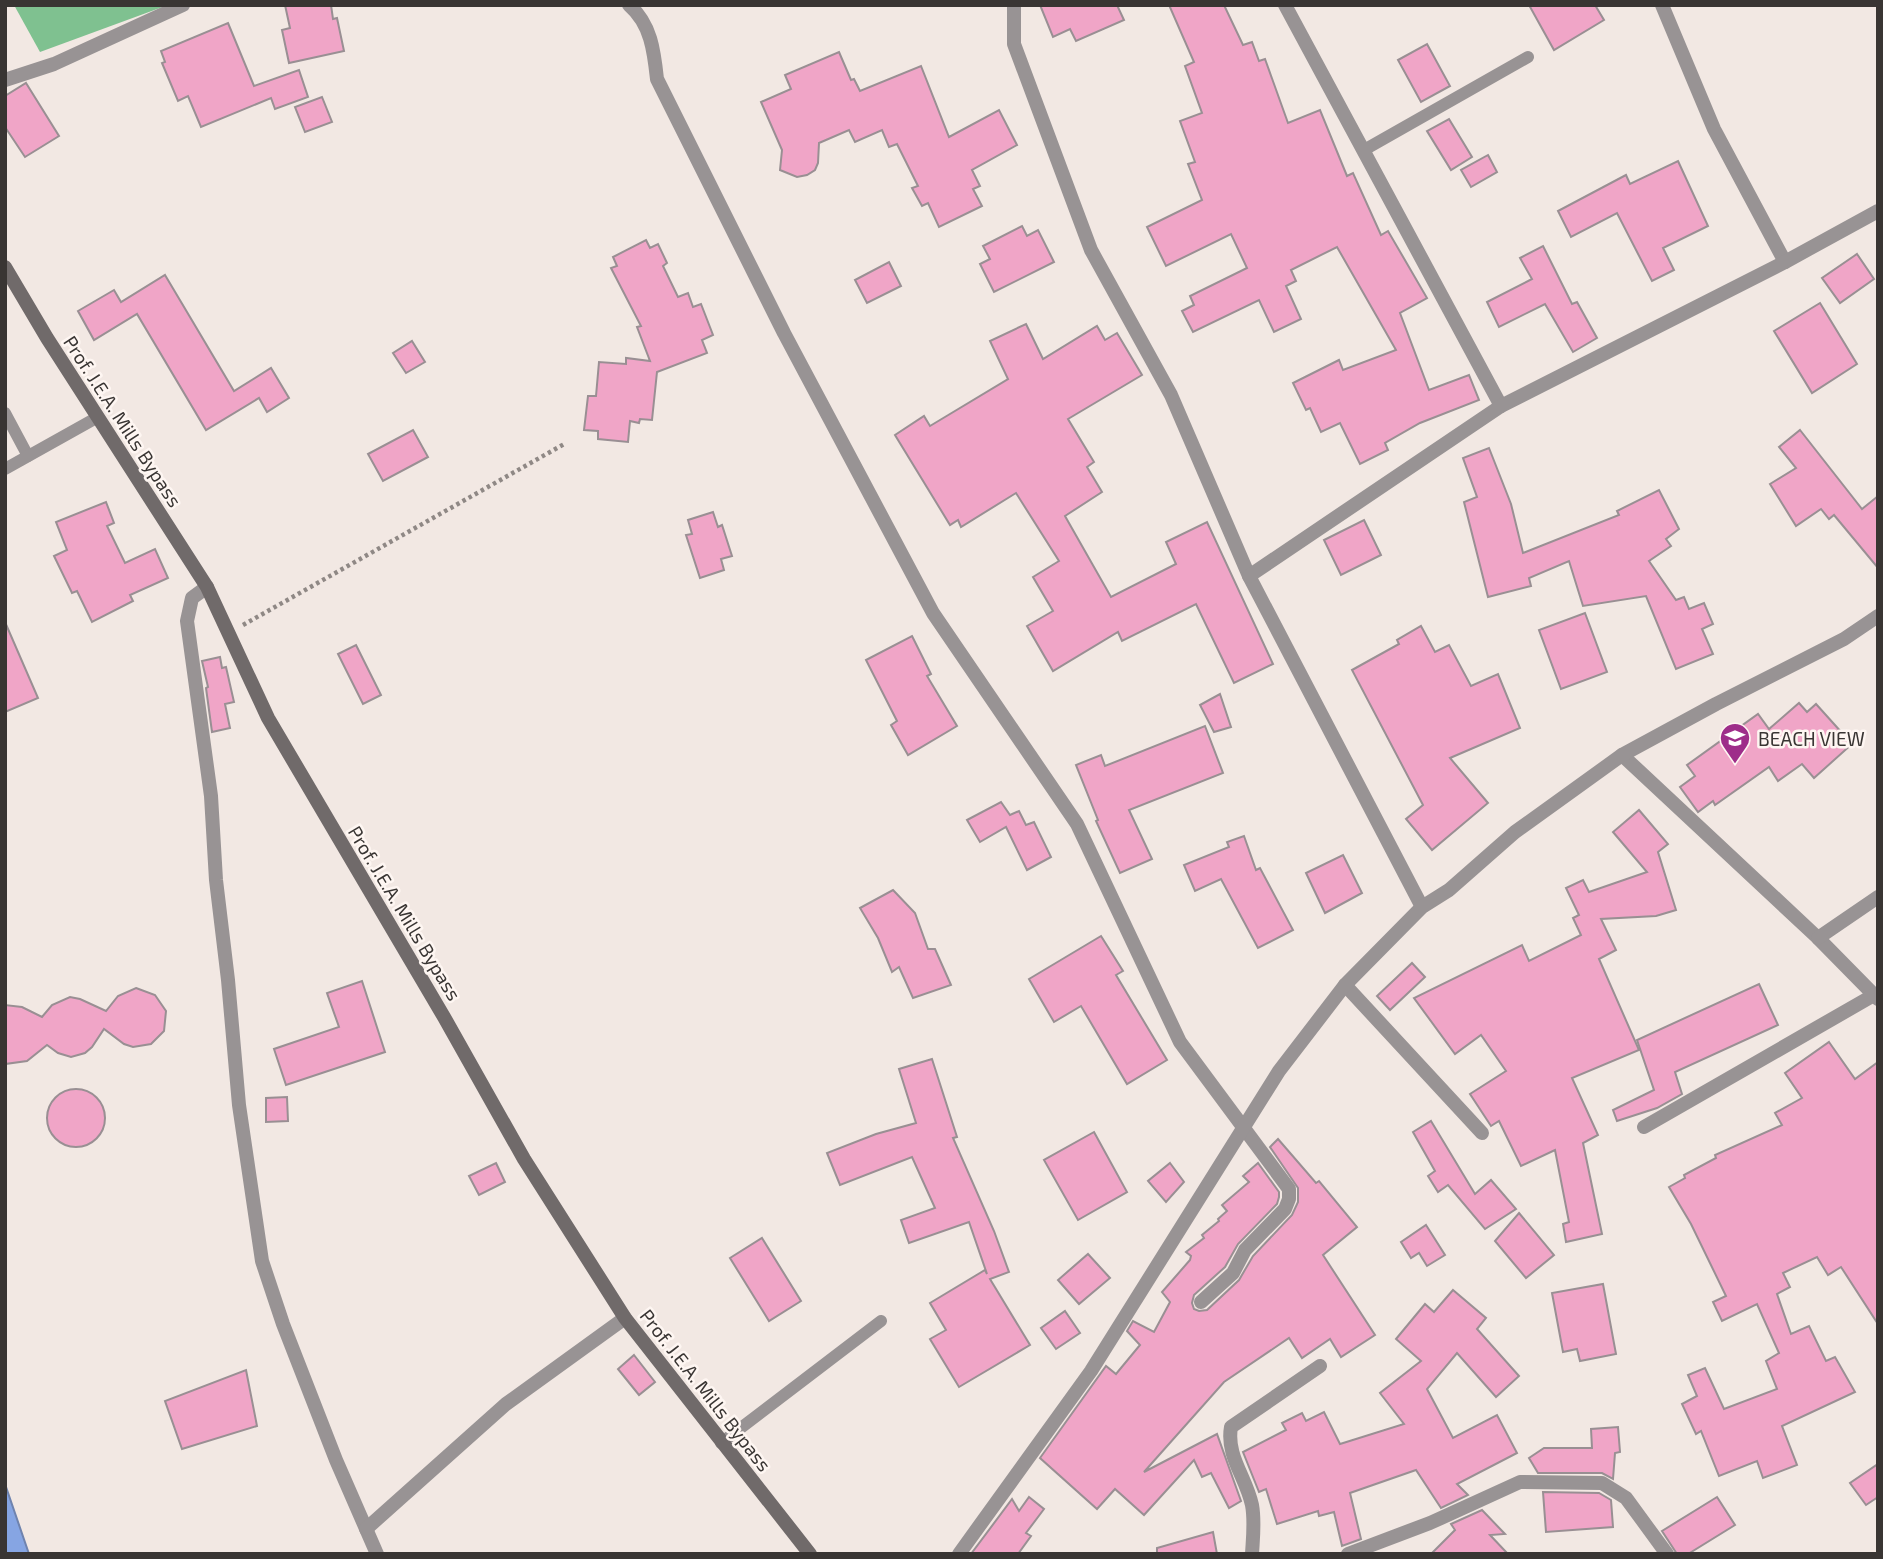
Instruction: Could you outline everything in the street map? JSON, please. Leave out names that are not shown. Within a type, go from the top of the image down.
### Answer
[{"type":"street","points":[[5,80],[54,64],[183,5]]},
{"type":"street","points":[[629,5],[641,16],[653,44],[657,79],[778,321],[933,613],[1077,824],[1180,1042],[1289,1189],[1285,1209],[1244,1250],[1233,1273],[1201,1302]]},
{"type":"street","points":[[1014,5],[1014,44],[1091,250],[1171,395],[1249,576],[1422,907]]},
{"type":"street","points":[[1285,5],[1501,406]]},
{"type":"street","points":[[1662,5],[1714,129],[1785,262]]},
{"type":"street","points":[[1249,576],[1501,406],[1785,262],[1878,211]]},
{"type":"street","name":"Prof. J.E.A. Mills Bypass","points":[[5,267],[47,338],[207,587],[268,718],[524,1159],[625,1318],[810,1554]]},
{"type":"street","points":[[207,587],[192,598],[187,621],[211,796],[216,880],[239,1105],[262,1261],[336,1460],[377,1554]]},
{"type":"street","points":[[959,1554],[1091,1371],[1279,1071],[1345,985],[1422,907],[1449,890],[1515,832],[1622,755],[1844,639],[1878,615]]},
{"type":"street","points":[[1622,755],[1818,938],[1876,997],[1644,1127]]},
{"type":"street","points":[[1818,938],[1878,897]]},
{"type":"street","points":[[1345,985],[1482,1133]]},
{"type":"street","points":[[366,1529],[506,1404],[625,1318]]},
{"type":"street","points":[[1252,1554],[1253,1511],[1232,1454],[1229,1439],[1231,1427],[1320,1366]]},
{"type":"street","points":[[1348,1554],[1430,1523],[1520,1482],[1534,1482],[1602,1483],[1626,1498],[1667,1554]]},
{"type":"lane","points":[[1364,150],[1528,57]]},
{"type":"lane","points":[[5,413],[28,456]]},
{"type":"lane","points":[[5,468],[98,417]]},
{"type":"lane","points":[[721,1443],[881,1321]]},
{"type":"path","points":[[230,632],[566,443]]},
{"type":"green space","points":[[14,5],[168,5],[40,52]]},
{"type":"water","points":[[5,1484],[29,1554],[5,1554]]},
{"type":"building","points":[[285,5],[331,5],[333,19],[337,18],[344,51],[289,63],[282,30],[290,28]]},
{"type":"building","points":[[1040,5],[1117,5],[1124,20],[1076,41],[1070,29],[1053,37]]},
{"type":"building","points":[[1169,5],[1224,5],[1243,45],[1252,42],[1259,61],[1265,59],[1288,123],[1320,110],[1347,176],[1353,173],[1381,235],[1388,231],[1427,298],[1400,313],[1429,390],[1469,375],[1479,400],[1420,423],[1385,443],[1388,450],[1360,464],[1340,423],[1321,432],[1310,408],[1306,410],[1293,383],[1339,360],[1343,370],[1396,350],[1337,247],[1291,270],[1296,281],[1286,286],[1301,319],[1274,332],[1259,300],[1193,332],[1182,311],[1194,305],[1190,296],[1247,268],[1231,234],[1166,266],[1147,227],[1202,200],[1188,164],[1195,162],[1180,121],[1202,113],[1185,66],[1194,62]]},
{"type":"building","points":[[1529,5],[1595,5],[1604,20],[1554,50]]},
{"type":"building","points":[[228,23],[254,86],[299,70],[308,97],[275,109],[271,98],[201,127],[188,96],[178,101],[162,63],[165,62],[161,51]]},
{"type":"building","points":[[1427,44],[1450,86],[1421,102],[1398,60]]},
{"type":"building","points":[[839,52],[851,80],[854,79],[860,91],[921,66],[949,137],[999,110],[1017,145],[972,170],[980,186],[973,189],[982,206],[939,227],[928,203],[922,206],[912,188],[918,186],[897,144],[889,147],[882,130],[855,142],[849,130],[819,143],[818,163],[815,170],[807,175],[797,177],[780,170],[782,150],[761,102],[791,89],[785,75]]},
{"type":"building","points":[[26,83],[59,136],[25,157],[5,127],[5,96]]},
{"type":"building","points":[[322,97],[332,122],[305,132],[295,107]]},
{"type":"building","points":[[1449,119],[1472,157],[1451,170],[1427,131]]},
{"type":"building","points":[[1488,155],[1497,172],[1471,187],[1461,170]]},
{"type":"building","points":[[1678,161],[1708,226],[1663,248],[1674,270],[1652,281],[1617,213],[1571,237],[1558,211],[1626,175],[1630,184]]},
{"type":"building","points":[[1022,226],[1027,236],[1038,230],[1054,262],[994,292],[980,264],[990,259],[983,246]]},
{"type":"building","points":[[646,240],[650,248],[658,244],[667,263],[663,266],[678,297],[688,293],[693,307],[701,304],[713,335],[702,340],[707,353],[657,372],[652,420],[640,419],[639,423],[630,421],[628,442],[598,439],[598,431],[584,430],[588,396],[596,396],[599,362],[626,364],[626,358],[650,361],[637,327],[641,326],[611,268],[617,266],[613,257]]},
{"type":"building","points":[[1543,246],[1572,304],[1577,302],[1597,338],[1573,352],[1545,304],[1499,327],[1487,302],[1532,279],[1520,258]]},
{"type":"building","points":[[1857,254],[1874,279],[1840,303],[1822,278]]},
{"type":"building","points":[[889,262],[901,286],[867,303],[855,280]]},
{"type":"building","points":[[165,275],[234,391],[271,368],[289,398],[267,412],[259,398],[206,430],[137,314],[94,340],[78,311],[114,290],[121,302]]},
{"type":"building","points":[[1820,303],[1857,364],[1812,393],[1774,331]]},
{"type":"building","points":[[1026,324],[1043,359],[1097,326],[1105,340],[1117,333],[1142,375],[1068,419],[1094,462],[1087,467],[1102,492],[1065,516],[1111,597],[1176,564],[1166,542],[1207,522],[1273,664],[1234,683],[1196,604],[1122,641],[1118,632],[1053,671],[1027,626],[1053,611],[1033,577],[1059,561],[1016,493],[961,527],[958,520],[950,525],[895,435],[924,416],[930,426],[1008,379],[990,341]]},
{"type":"building","points":[[412,341],[425,362],[406,373],[393,353]]},
{"type":"building","points":[[413,430],[428,457],[383,481],[368,454]]},
{"type":"building","points":[[1800,430],[1862,509],[1878,496],[1878,568],[1834,515],[1829,519],[1821,509],[1796,526],[1770,484],[1796,468],[1779,447]]},
{"type":"building","points":[[1489,448],[1511,504],[1523,553],[1619,515],[1617,511],[1659,490],[1679,529],[1666,539],[1671,546],[1649,561],[1676,600],[1684,597],[1689,609],[1704,603],[1713,624],[1702,629],[1713,654],[1676,669],[1646,596],[1583,606],[1569,561],[1529,578],[1531,586],[1488,597],[1464,502],[1477,497],[1463,458]]},
{"type":"building","points":[[106,502],[114,523],[107,526],[125,563],[155,549],[168,578],[130,595],[133,601],[92,622],[77,591],[72,593],[54,556],[67,550],[56,522]]},
{"type":"building","points":[[713,512],[718,527],[722,525],[732,556],[721,559],[724,570],[700,578],[686,535],[692,534],[688,520]]},
{"type":"building","points":[[1364,520],[1381,555],[1341,575],[1324,540]]},
{"type":"building","points":[[1585,613],[1607,672],[1561,689],[1539,630]]},
{"type":"building","points":[[5,622],[38,698],[5,712]]},
{"type":"building","points":[[1421,626],[1435,652],[1449,645],[1471,686],[1498,674],[1520,728],[1450,758],[1488,803],[1432,850],[1406,819],[1423,805],[1352,670],[1399,644],[1397,640]]},
{"type":"building","points":[[912,636],[931,674],[927,676],[957,726],[908,755],[891,725],[897,721],[866,660]]},
{"type":"building","points":[[356,645],[381,695],[363,704],[338,654]]},
{"type":"building","points":[[220,657],[222,668],[226,667],[234,702],[225,704],[230,728],[212,732],[208,687],[202,661]]},
{"type":"building","points":[[1220,694],[1231,727],[1214,732],[1200,705]]},
{"type":"building","points":[[1799,703],[1807,712],[1816,704],[1852,744],[1814,778],[1802,764],[1778,781],[1769,767],[1715,805],[1713,801],[1698,812],[1680,787],[1695,776],[1687,765],[1758,714],[1769,729]]},
{"type":"building","points":[[1205,726],[1223,773],[1129,810],[1152,859],[1120,873],[1096,821],[1098,820],[1076,765],[1101,755],[1105,766]]},
{"type":"building","points":[[1001,802],[1010,815],[1019,811],[1026,825],[1034,822],[1051,857],[1027,870],[1006,827],[980,842],[967,820]]},
{"type":"building","points":[[1639,810],[1668,844],[1658,852],[1676,910],[1656,916],[1601,919],[1616,950],[1599,959],[1639,1050],[1572,1078],[1598,1135],[1583,1143],[1602,1234],[1566,1242],[1563,1224],[1569,1222],[1555,1150],[1521,1166],[1499,1121],[1491,1126],[1470,1094],[1506,1071],[1481,1035],[1455,1054],[1414,998],[1522,945],[1529,961],[1581,935],[1573,918],[1579,915],[1566,888],[1583,880],[1589,892],[1647,872],[1613,832]]},
{"type":"building","points":[[1244,836],[1256,870],[1260,868],[1293,930],[1258,948],[1221,879],[1195,891],[1184,865],[1229,847],[1227,842]]},
{"type":"building","points":[[1343,855],[1362,893],[1325,913],[1306,873]]},
{"type":"building","points":[[893,890],[915,913],[928,949],[935,949],[951,985],[913,998],[899,967],[892,972],[878,938],[860,908]]},
{"type":"building","points":[[1101,936],[1123,971],[1116,975],[1167,1060],[1127,1084],[1081,1006],[1054,1022],[1029,979]]},
{"type":"building","points":[[1412,963],[1425,977],[1390,1010],[1377,996]]},
{"type":"building","points":[[362,981],[385,1052],[286,1085],[274,1049],[339,1027],[327,993]]},
{"type":"building","points":[[1759,984],[1778,1025],[1675,1072],[1682,1094],[1657,1108],[1617,1121],[1613,1110],[1654,1090],[1637,1040]]},
{"type":"building","points":[[136,988],[155,995],[166,1011],[164,1031],[151,1044],[133,1047],[124,1044],[104,1029],[85,1053],[71,1057],[58,1053],[47,1045],[27,1061],[5,1064],[5,1005],[22,1007],[42,1017],[52,1005],[70,997],[106,1011],[118,996]]},
{"type":"building","points":[[1829,1042],[1855,1079],[1878,1062],[1878,1324],[1841,1267],[1828,1275],[1817,1257],[1783,1273],[1790,1287],[1777,1294],[1791,1334],[1809,1326],[1826,1361],[1835,1357],[1855,1392],[1782,1426],[1797,1465],[1763,1478],[1757,1461],[1719,1476],[1701,1431],[1696,1434],[1682,1404],[1697,1396],[1688,1375],[1705,1368],[1724,1409],[1777,1389],[1766,1361],[1779,1353],[1757,1304],[1722,1321],[1713,1302],[1726,1296],[1691,1224],[1669,1187],[1685,1178],[1684,1175],[1716,1158],[1715,1155],[1782,1125],[1775,1113],[1802,1098],[1785,1073]]},
{"type":"building","points":[[932,1059],[957,1137],[953,1138],[1009,1272],[990,1279],[1030,1345],[959,1387],[930,1339],[946,1330],[930,1303],[985,1270],[987,1274],[969,1222],[909,1243],[901,1220],[935,1208],[912,1157],[840,1185],[827,1153],[876,1134],[916,1123],[899,1069]]},
{"type":"building","points":[[70,1089],[82,1089],[97,1097],[105,1112],[105,1124],[97,1139],[82,1147],[70,1147],[55,1139],[47,1124],[47,1112],[55,1097]]},
{"type":"building","points":[[287,1097],[288,1121],[266,1122],[266,1098]]},
{"type":"building","points":[[1431,1121],[1475,1194],[1491,1180],[1516,1209],[1485,1229],[1448,1185],[1438,1192],[1428,1176],[1435,1171],[1413,1132]]},
{"type":"building","points":[[1094,1132],[1127,1192],[1078,1220],[1044,1160]]},
{"type":"building","points":[[1278,1139],[1316,1183],[1319,1181],[1357,1227],[1323,1255],[1375,1335],[1341,1357],[1330,1339],[1302,1358],[1289,1338],[1224,1382],[1144,1472],[1217,1434],[1241,1501],[1229,1508],[1211,1473],[1202,1477],[1194,1460],[1144,1515],[1115,1489],[1097,1509],[1040,1458],[1106,1366],[1116,1374],[1140,1345],[1127,1331],[1133,1321],[1154,1332],[1170,1302],[1162,1292],[1190,1260],[1191,1256],[1186,1252],[1204,1238],[1202,1235],[1219,1221],[1227,1211],[1222,1205],[1249,1182],[1243,1176],[1258,1163],[1279,1192],[1277,1204],[1238,1244],[1225,1267],[1194,1295],[1194,1309],[1207,1310],[1239,1280],[1253,1256],[1292,1215],[1298,1202],[1298,1188],[1270,1147]]},
{"type":"building","points":[[496,1163],[505,1182],[479,1195],[469,1176]]},
{"type":"building","points":[[1170,1163],[1184,1182],[1166,1202],[1148,1181]]},
{"type":"building","points":[[1519,1213],[1554,1255],[1526,1278],[1495,1241]]},
{"type":"building","points":[[1426,1225],[1445,1255],[1427,1266],[1419,1253],[1411,1258],[1401,1242]]},
{"type":"building","points":[[762,1238],[801,1301],[769,1321],[730,1258]]},
{"type":"building","points":[[1088,1254],[1110,1278],[1079,1304],[1058,1280]]},
{"type":"building","points":[[1603,1284],[1616,1354],[1580,1361],[1577,1349],[1563,1352],[1552,1293]]},
{"type":"building","points":[[1453,1290],[1486,1318],[1477,1329],[1519,1376],[1496,1397],[1457,1353],[1427,1389],[1453,1438],[1497,1415],[1517,1453],[1457,1484],[1468,1495],[1441,1508],[1416,1470],[1350,1493],[1361,1539],[1342,1546],[1334,1512],[1319,1516],[1318,1511],[1277,1524],[1266,1489],[1259,1492],[1243,1452],[1286,1430],[1282,1423],[1302,1413],[1306,1421],[1324,1412],[1340,1444],[1404,1424],[1380,1393],[1421,1361],[1396,1339],[1425,1304],[1434,1312]]},
{"type":"building","points":[[1065,1311],[1080,1333],[1056,1349],[1041,1328]]},
{"type":"building","points":[[634,1355],[655,1382],[639,1395],[618,1369]]},
{"type":"building","points":[[246,1370],[257,1426],[182,1449],[165,1401]]},
{"type":"building","points":[[1618,1427],[1620,1452],[1615,1453],[1613,1479],[1602,1473],[1538,1473],[1529,1458],[1544,1448],[1592,1448],[1591,1429]]},
{"type":"building","points":[[1878,1464],[1878,1497],[1866,1505],[1850,1483]]},
{"type":"building","points":[[1543,1492],[1599,1493],[1611,1500],[1613,1527],[1546,1532]]},
{"type":"building","points":[[1029,1497],[1044,1509],[1026,1533],[1031,1536],[1018,1554],[971,1554],[1012,1499],[1019,1511]]},
{"type":"building","points":[[1717,1497],[1735,1525],[1688,1554],[1677,1554],[1662,1531]]},
{"type":"building","points":[[1482,1510],[1505,1534],[1490,1535],[1508,1554],[1431,1554],[1455,1530],[1451,1524]]},
{"type":"building","points":[[1213,1532],[1217,1554],[1157,1554],[1157,1548]]},
{"type":"place","name":"BEACH VIEW","points":[[1735,765]]}]
